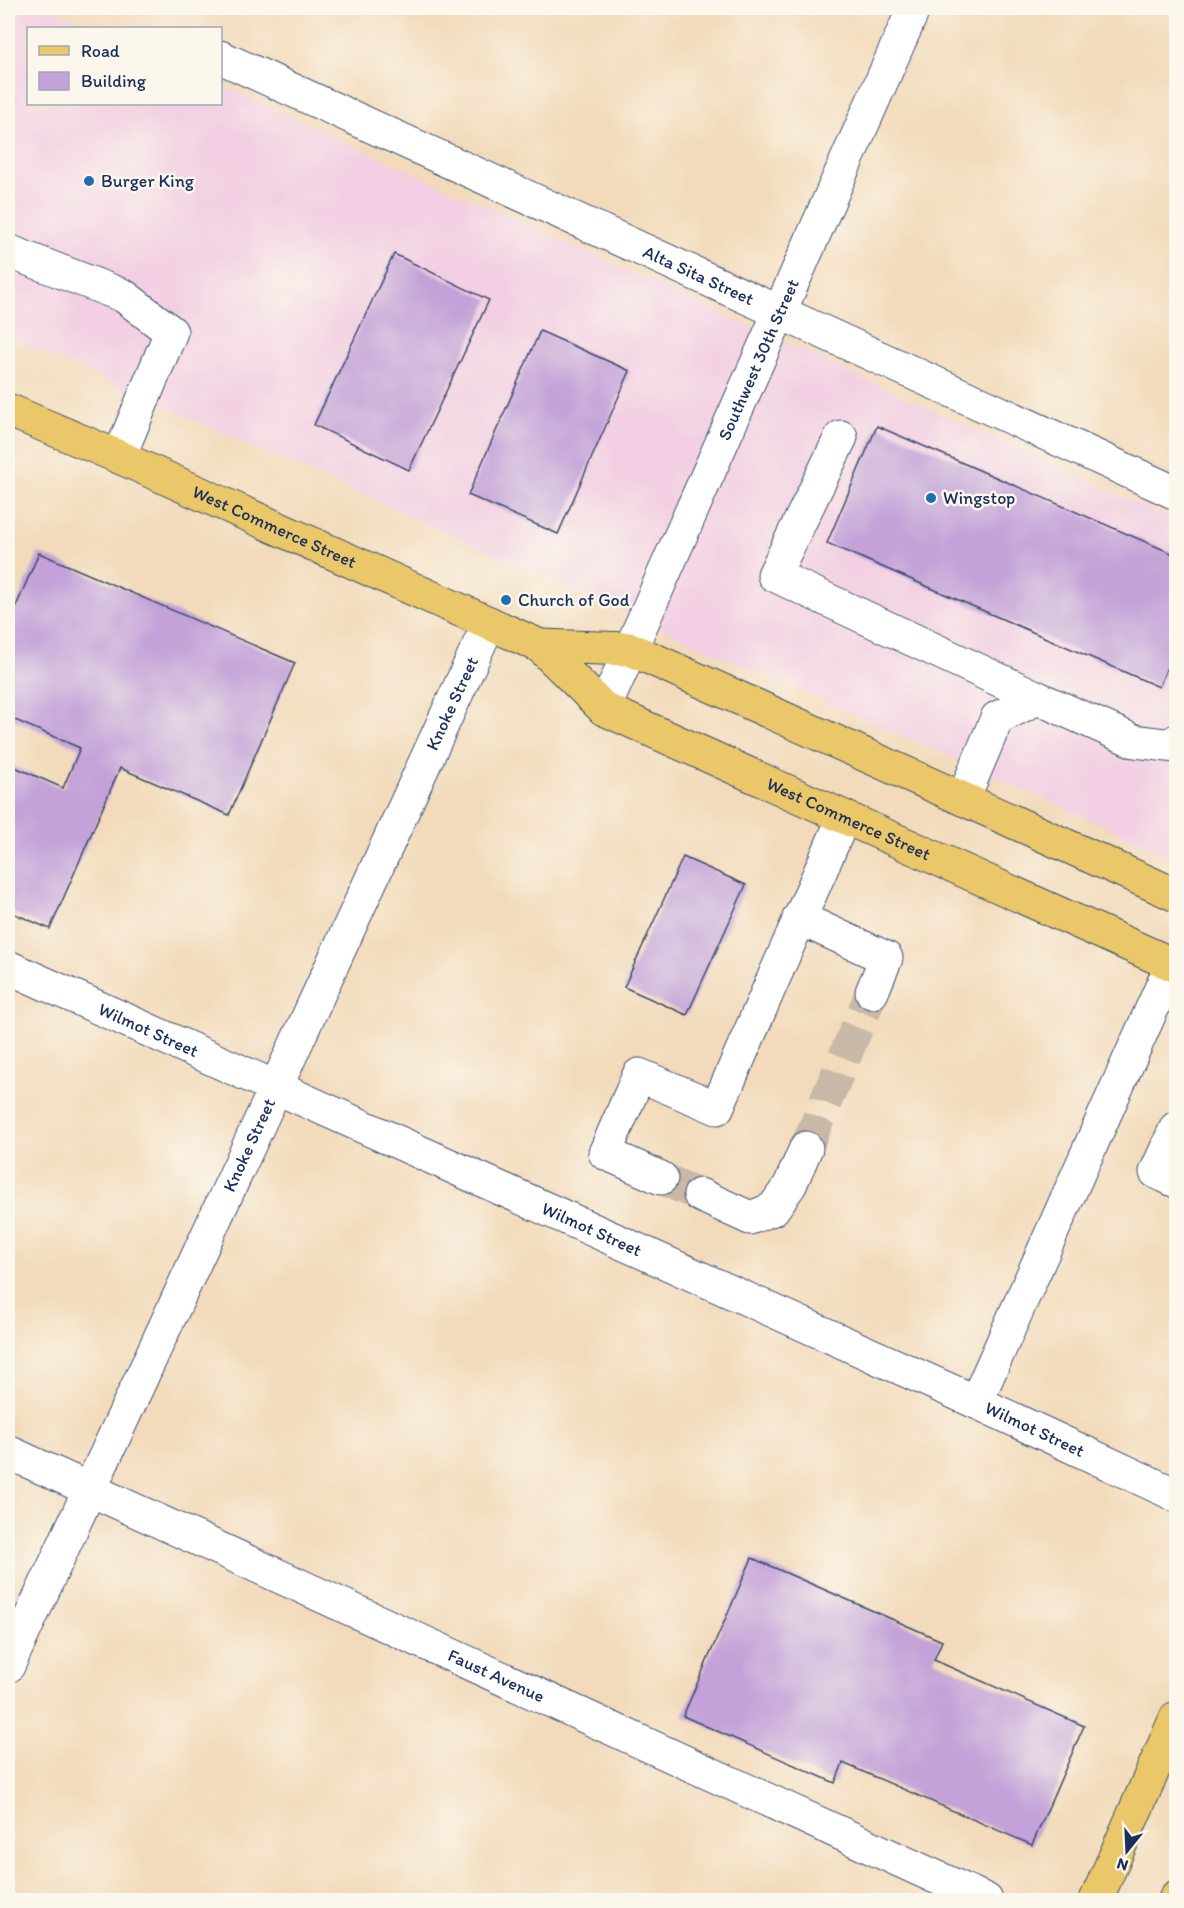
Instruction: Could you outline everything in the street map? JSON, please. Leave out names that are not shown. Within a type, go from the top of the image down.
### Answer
[{"type":"main road","name":"West Commerce Street","points":[[8,410],[119,457],[540,646],[604,710],[1174,965]]},
{"type":"main road","name":"West Commerce Street","points":[[540,646],[630,649],[1176,895]]},
{"type":"main road","points":[[1096,1900],[1176,1718]]},
{"type":"street","name":"Southwest 30th Street","points":[[604,710],[914,8]]},
{"type":"street","name":"Alta Sita Street","points":[[222,58],[1176,493]]},
{"type":"street","points":[[8,251],[124,297],[171,332],[119,457]]},
{"type":"street","points":[[841,437],[774,575],[1134,741],[1174,746],[1176,741]]},
{"type":"street","name":"Knoke Street","points":[[8,1666],[88,1488],[276,1087],[489,623]]},
{"type":"street","points":[[963,799],[997,718],[1038,698]]},
{"type":"street","points":[[661,1178],[605,1153],[639,1075],[717,1108],[844,817]]},
{"type":"street","points":[[799,918],[886,958],[872,992]]},
{"type":"street","points":[[976,1402],[1174,965]]},
{"type":"street","name":"Wilmot Street","points":[[8,967],[976,1402],[1176,1495]]},
{"type":"street","points":[[1176,1128],[1156,1172],[1176,1181]]},
{"type":"street","points":[[700,1195],[750,1218],[773,1209],[790,1185],[806,1148]]},
{"type":"street","name":"Faust Avenue","points":[[8,1452],[986,1900]]},
{"type":"shaded area","points":[[8,8],[50,8],[94,27],[27,27],[27,105],[222,105],[222,85],[1176,521],[1176,858],[8,337]]},
{"type":"building","points":[[394,254],[489,300],[409,470],[314,425]]},
{"type":"building","points":[[540,331],[630,371],[558,534],[468,495]]},
{"type":"building","points":[[877,426],[1176,555],[1176,646],[1159,687],[827,543]]},
{"type":"building","points":[[39,553],[295,663],[229,815],[120,768],[50,929],[8,911],[8,764],[63,788],[80,748],[8,717],[8,625]]},
{"type":"building","points":[[683,857],[746,885],[687,1015],[624,987]]},
{"type":"building","points":[[752,1558],[942,1641],[934,1660],[1084,1726],[1032,1845],[843,1763],[835,1783],[683,1716]]},
{"type":"tunnel","points":[[806,1148],[872,992]]},
{"type":"tunnel","points":[[661,1178],[700,1195]]},
{"type":"place","name":"Burger King","points":[[89,181]]},
{"type":"place","name":"Wingstop","points":[[931,498]]},
{"type":"place","name":"Church of God","points":[[506,600]]}]
